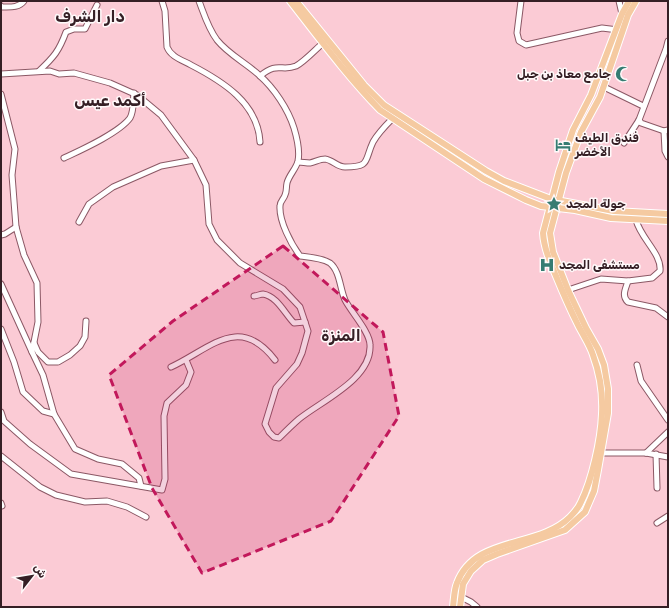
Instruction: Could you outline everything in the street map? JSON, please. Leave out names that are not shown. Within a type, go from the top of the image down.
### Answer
[{"type":"main road","points":[[290,1],[323,43],[380,110],[440,145],[504,181],[551,199],[626,212],[668,214]]},
{"type":"main road","points":[[296,1],[364,85],[384,105],[484,179],[541,206],[556,207],[626,220],[668,221]]},
{"type":"main road","points":[[453,607],[456,584],[461,574],[471,561],[499,546],[542,534],[559,526],[570,517],[581,504],[592,470],[600,434],[602,414],[598,369],[593,354],[567,304],[547,254],[543,233],[551,199],[573,130],[591,95],[622,14],[629,1]]},
{"type":"main road","points":[[460,607],[463,584],[471,571],[483,560],[565,530],[585,512],[594,491],[608,413],[608,389],[604,365],[598,349],[568,290],[551,242],[550,233],[566,173],[581,132],[600,97],[628,15],[636,1]]},
{"type":"main road","points":[[626,212],[626,220]]},
{"type":"street","points":[[1,6],[12,7],[22,4],[24,1]]},
{"type":"street","points":[[162,1],[165,11],[167,47],[169,52],[176,58],[220,81],[238,96],[251,112],[256,123],[260,142]]},
{"type":"street","points":[[1,74],[39,71],[50,71],[59,74],[74,73],[110,83],[134,93],[161,115],[194,160],[206,185],[209,224],[217,240],[240,263],[282,289],[300,307],[308,331],[302,353],[297,364],[276,388],[266,424],[268,432],[274,437],[279,438],[299,419],[347,386],[366,363],[370,344],[367,335],[349,308],[342,294],[335,271],[330,264],[321,260],[300,256],[293,246],[286,231],[280,213],[280,204],[286,194],[287,182],[298,162],[298,146],[293,126],[280,99],[260,76],[227,50],[217,40],[208,26],[199,1]]},
{"type":"street","points":[[521,1],[517,34],[519,41],[526,45],[602,28],[622,32]]},
{"type":"street","points":[[619,1],[622,14]]},
{"type":"street","points":[[39,71],[54,57],[60,48],[66,32],[74,29],[85,29],[97,5]]},
{"type":"street","points":[[624,143],[639,120],[667,50],[668,41]]},
{"type":"street","points":[[260,76],[269,68],[278,66],[288,68],[297,65],[323,43]]},
{"type":"street","points":[[604,86],[644,106]]},
{"type":"street","points":[[64,158],[96,142],[121,127],[130,117],[134,93]]},
{"type":"street","points":[[1,94],[15,149],[12,175],[16,227],[24,255],[37,284],[38,322],[32,352]]},
{"type":"street","points":[[298,162],[309,163],[323,159],[344,168],[361,165],[367,161],[373,142],[379,133],[393,118]]},
{"type":"street","points":[[639,120],[641,123],[666,131],[665,151],[668,157]]},
{"type":"street","points":[[80,222],[89,204],[113,187],[161,166],[194,160]]},
{"type":"street","points":[[568,290],[601,279],[628,281],[652,278],[660,270],[660,263],[638,228],[636,220]]},
{"type":"street","points":[[1,235],[6,234],[16,227]]},
{"type":"street","points":[[628,281],[624,294],[625,300],[656,308],[668,317]]},
{"type":"street","points":[[1,284],[43,374],[54,414],[75,449],[98,459],[122,464],[139,478],[141,486]]},
{"type":"street","points":[[254,296],[263,294],[272,298],[294,323],[305,322]]},
{"type":"street","points":[[34,343],[38,352],[48,362],[58,362],[80,346],[85,337],[86,321]]},
{"type":"street","points":[[1,329],[14,362],[23,392],[43,411],[54,414]]},
{"type":"street","points":[[171,367],[186,360],[214,342],[236,336],[253,340],[268,350],[275,360]]},
{"type":"street","points":[[1,412],[3,422],[71,474],[162,490],[165,479],[164,416],[167,403],[186,385],[190,372],[186,360]]},
{"type":"street","points":[[637,365],[641,381],[668,420]]},
{"type":"street","points":[[646,453],[668,432]]},
{"type":"street","points":[[601,453],[646,453],[668,457]]},
{"type":"street","points":[[656,454],[657,488]]},
{"type":"street","points":[[1,456],[40,487],[56,495],[85,502],[107,501],[126,507],[146,517]]},
{"type":"street","points":[[657,523],[668,516]]},
{"type":"street","points":[[461,597],[477,607]]},
{"type":"highlighted area","points":[[283,246],[383,332],[399,416],[331,521],[202,573],[152,488],[109,375],[173,321]]},
{"type":"place","name":"جامع معاذ بن جبل","points":[[623,74]]},
{"type":"place","name":"فندق الطيف الأخضر","points":[[563,145]]},
{"type":"place","name":"جولة المجد","points":[[554,204]]},
{"type":"place","name":"مستشفى المجد","points":[[547,265]]},
{"type":"district","name":"دار الشرف","points":[[90,16]]},
{"type":"district","name":"أكمد عيس","points":[[110,100]]},
{"type":"district","name":"المنزة","points":[[341,335]]}]
